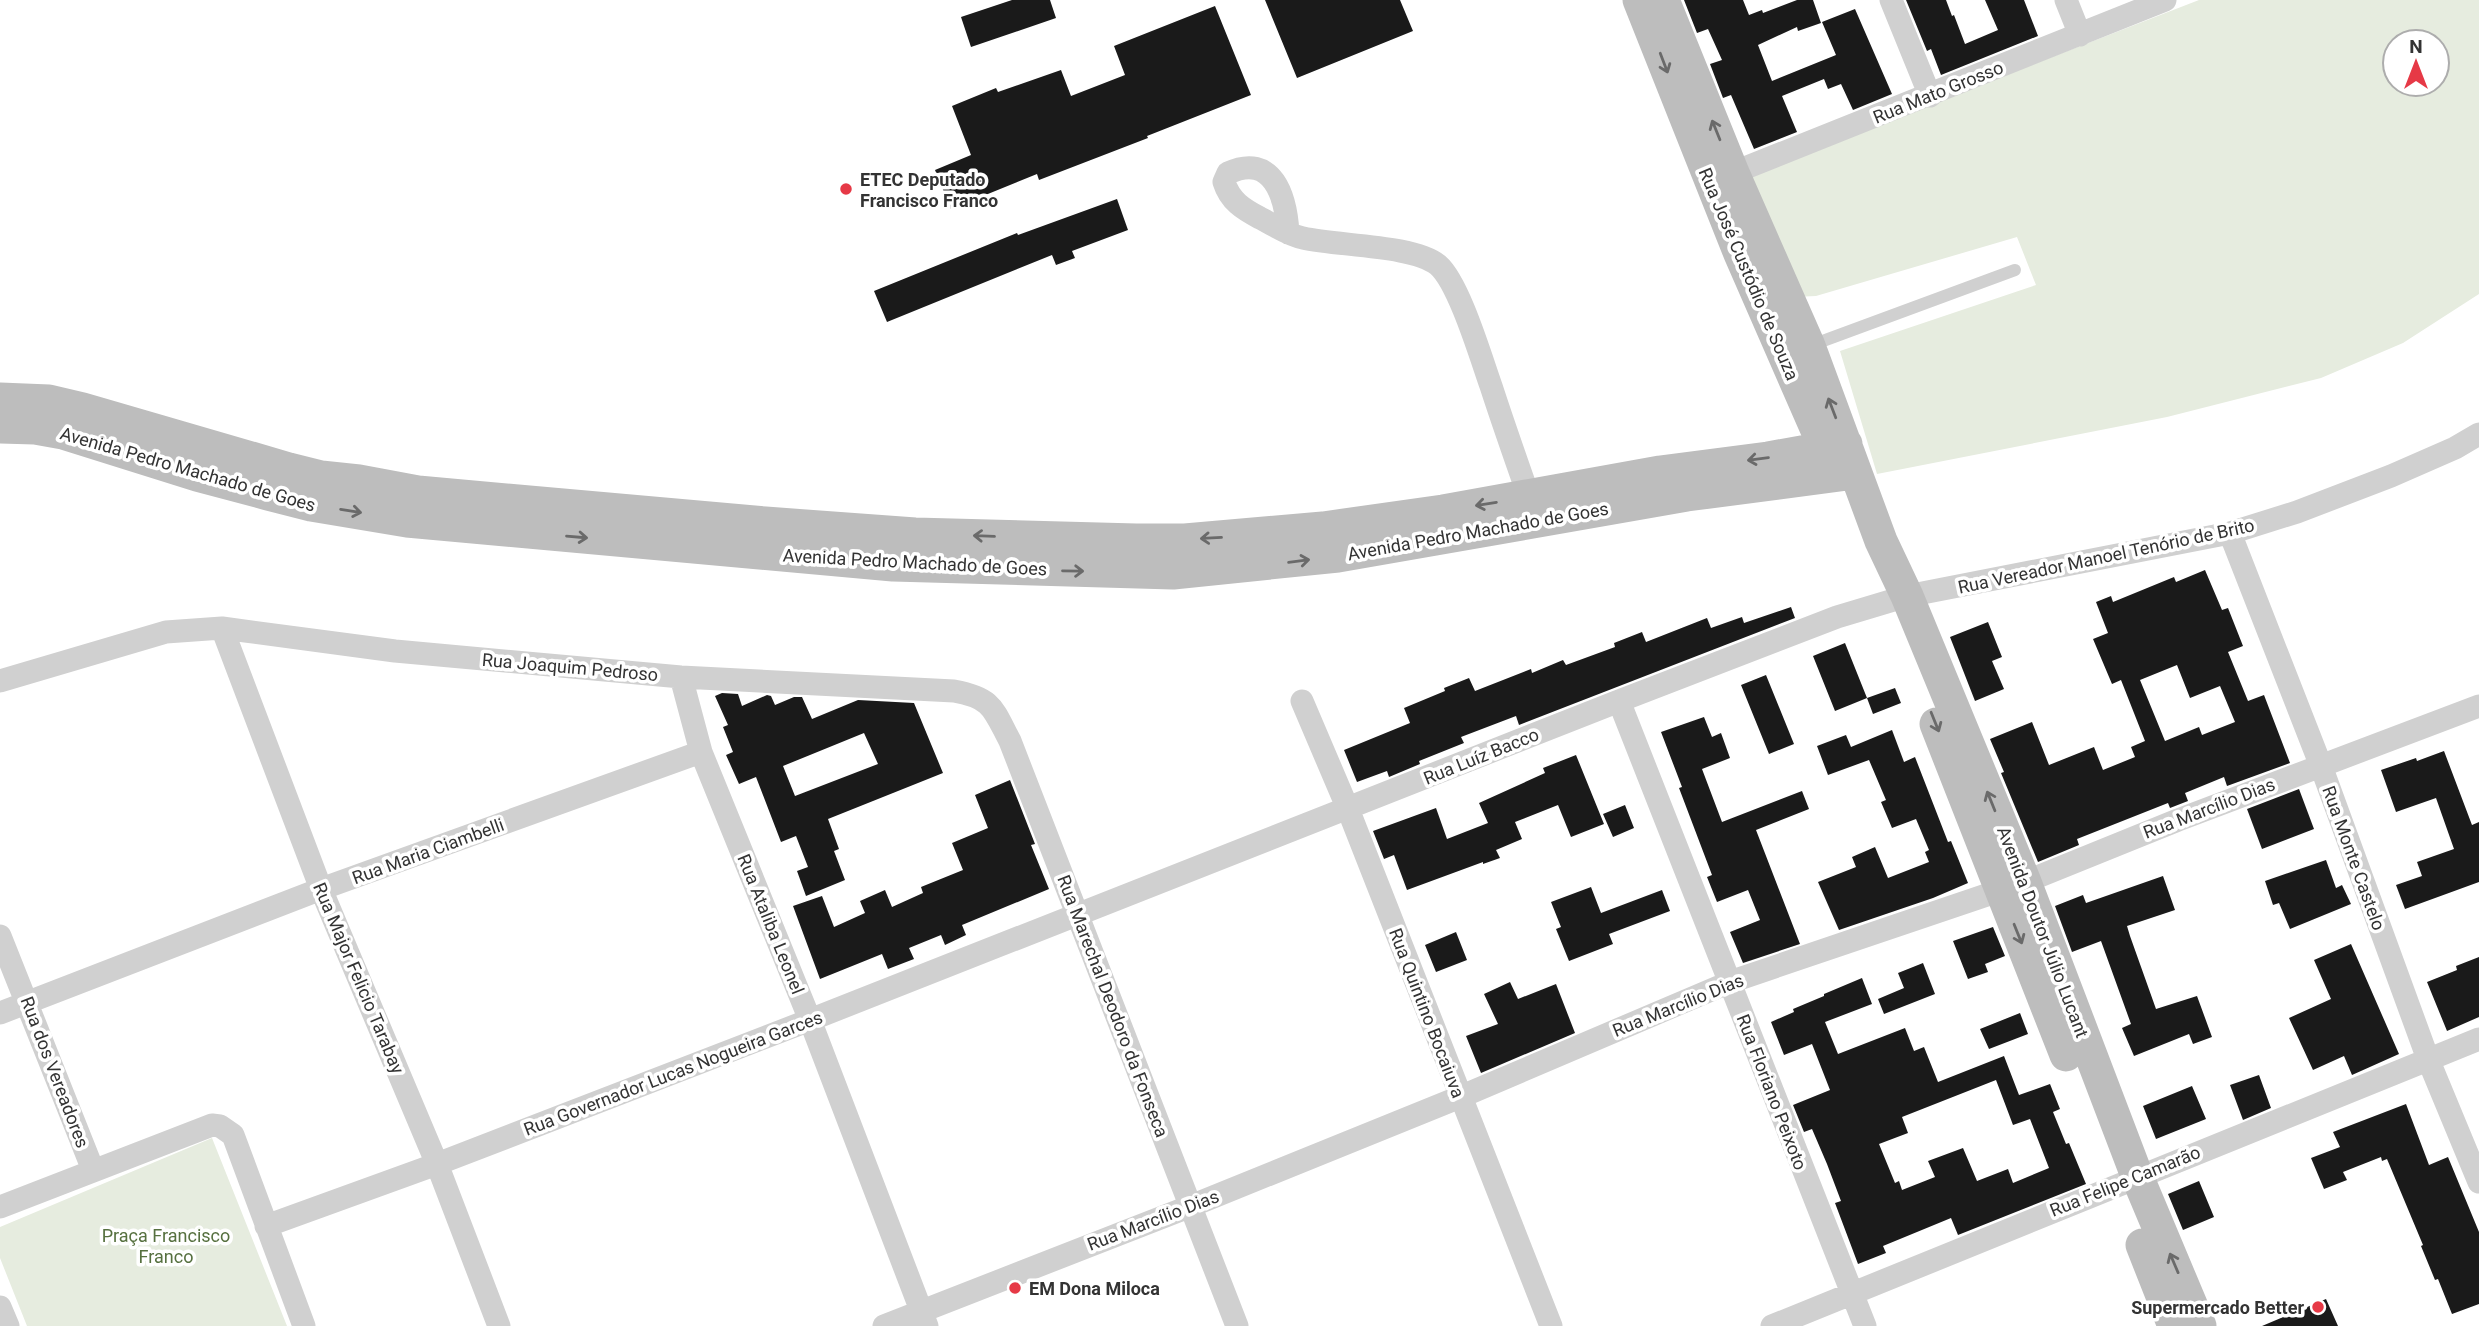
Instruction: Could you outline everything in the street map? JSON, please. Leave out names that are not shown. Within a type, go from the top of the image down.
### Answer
[{"type":"street","name":"Rua José Custódio de Souza","points":[[1639,0],[1722,178],[1796,351],[1873,543]]},
{"type":"street","name":"Rua José Custódio de Souza","points":[[1663,0],[1722,178]]},
{"type":"street","points":[[1891,0],[1930,96]]},
{"type":"street","points":[[2066,0],[2080,35]]},
{"type":"street","name":"Rua Mato Grosso","points":[[1722,178],[2165,0]]},
{"type":"street","points":[[1288,233],[1300,238],[1340,245],[1422,256],[1440,266],[1469,324],[1529,497]]},
{"type":"street","name":"Avenida Pedro Machado de Goes","points":[[0,399],[49,401],[289,470],[418,492],[915,534],[1136,540],[1236,537],[1336,526],[1529,497],[1660,472],[1841,461]]},
{"type":"street","name":"Avenida Pedro Machado de Goes","points":[[0,427],[35,428],[63,433],[197,475],[311,505],[407,520],[893,565],[1173,573],[1313,559],[1674,497],[1841,461]]},
{"type":"street","name":"Rua Vereador Manoel Tenório de Brito","points":[[1896,599],[2230,533],[2297,512],[2391,476],[2455,448],[2479,434]]},
{"type":"street","name":"Rua Monte Castelo","points":[[2230,533],[2321,766],[2428,1059],[2479,1182]]},
{"type":"street","name":"Avenida Doutor Júlio Lucant","points":[[1873,543],[2013,886],[2127,1180],[2192,1326]]},
{"type":"street","name":"Rua Luíz Bacco","points":[[1077,913],[1837,617],[1896,599]]},
{"type":"street","name":"Rua Joaquim Pedroso","points":[[0,681],[166,632],[222,628],[395,651],[681,677],[954,691],[975,695]]},
{"type":"street","name":"Rua Major Felicio Tarabay","points":[[222,628],[321,889],[437,1164],[499,1326]]},
{"type":"street","name":"Rua Ataliba Leonel","points":[[681,677],[701,752],[810,1020],[924,1318]]},
{"type":"street","name":"Rua Marechal Deodoro da Fonseca","points":[[975,695],[986,701],[995,711],[1010,741],[1237,1326]]},
{"type":"street","name":"Rua Quintino Bocaiuva","points":[[1302,701],[1348,809],[1551,1326]]},
{"type":"street","name":"Rua Floriano Peixoto","points":[[1619,701],[1865,1326]]},
{"type":"street","name":"Rua Marcílio Dias","points":[[884,1326],[924,1318],[1460,1097],[1730,982],[2013,886],[2178,820],[2479,706]]},
{"type":"street","name":"Rua Maria Ciambelli","points":[[0,1013],[321,889],[701,752]]},
{"type":"street","name":"Rua Governador Lucas Nogueira Garces","points":[[266,1226],[437,1164],[810,1020],[1077,913]]},
{"type":"street","name":"Rua dos Vereadores","points":[[0,936],[93,1170]]},
{"type":"street","name":"Rua Felipe Camarão","points":[[1772,1326],[2479,1039]]},
{"type":"street","points":[[0,1207],[212,1125],[220,1126],[233,1135],[304,1326]]},
{"type":"street","points":[[0,1307],[8,1326]]},
{"type":"lane","points":[[1796,351],[2015,270]]},
{"type":"green space","points":[[2199,0],[2479,0],[2479,294],[2403,343],[2321,378],[2167,417],[1877,474],[1840,351],[2036,285],[2017,237],[1816,296],[1794,297],[1751,174]]},
{"type":"green space","name":"Praça Francisco Franco","points":[[212,1138],[287,1326],[27,1326],[0,1258],[0,1227]]},
{"type":"building","points":[[1012,0],[1050,0],[1056,18],[971,47],[961,17]]},
{"type":"building","points":[[1265,0],[1400,0],[1413,31],[1297,78]]},
{"type":"building","points":[[1684,0],[1743,0],[1749,15],[1762,10],[1763,13],[1797,0],[1813,0],[1821,23],[1798,31],[1797,27],[1758,45],[1772,81],[1836,55],[1822,22],[1855,9],[1892,94],[1853,110],[1841,84],[1828,89],[1824,79],[1782,96],[1797,132],[1754,149],[1731,95],[1723,98],[1710,64],[1722,60],[1708,29],[1697,33]]},
{"type":"building","points":[[1906,0],[1946,0],[1965,44],[1998,30],[1985,0],[2024,0],[2038,36],[1941,75],[1931,49],[1927,51]]},
{"type":"building","points":[[1215,6],[1251,95],[1039,180],[1037,174],[951,209],[935,170],[971,155],[952,106],[996,88],[998,92],[1061,70],[1071,96],[1125,75],[1114,46]]},
{"type":"building","points":[[1117,199],[1128,230],[1072,251],[1075,258],[1056,265],[1052,255],[887,322],[874,291],[1017,233],[1018,235]]},
{"type":"building","points":[[2205,570],[2222,610],[2228,608],[2243,646],[2228,652],[2248,701],[2264,695],[2290,763],[2227,786],[2224,777],[2185,793],[2188,801],[2170,808],[2168,803],[2077,839],[2079,845],[2038,862],[2001,773],[2004,772],[1990,739],[2032,722],[2049,765],[2094,747],[2103,770],[2135,757],[2131,747],[2145,741],[2121,680],[2112,684],[2093,639],[2108,633],[2096,602],[2111,596],[2113,602],[2174,577],[2176,582]],"holes":[[[2177,665],[2190,698],[2220,686],[2235,722],[2202,735],[2199,727],[2165,741],[2140,680]]]},
{"type":"building","points":[[1791,607],[1795,618],[1519,725],[1516,716],[1461,737],[1464,743],[1419,761],[1420,764],[1389,777],[1387,771],[1357,782],[1344,750],[1410,723],[1404,708],[1469,678],[1475,691],[1531,669],[1532,673],[1563,660],[1566,665],[1615,647],[1614,643],[1642,632],[1646,642],[1707,618],[1711,628],[1742,617],[1744,623]]},
{"type":"building","points":[[1988,622],[2002,657],[1992,661],[2004,689],[1975,701],[1950,637]]},
{"type":"building","points":[[1845,643],[1867,698],[1835,711],[1813,656]]},
{"type":"building","points":[[1766,675],[1794,744],[1769,754],[1741,685]]},
{"type":"building","points":[[1895,688],[1901,703],[1873,714],[1867,698]]},
{"type":"building","points":[[722,693],[738,694],[742,706],[767,695],[771,696],[775,705],[794,697],[802,697],[812,719],[858,700],[914,703],[943,773],[828,819],[839,849],[834,851],[845,880],[806,896],[797,871],[808,867],[796,836],[781,842],[756,777],[739,784],[726,755],[733,752],[723,727],[728,725],[715,696]],"holes":[[[864,733],[878,764],[795,796],[783,766]]]},
{"type":"building","points":[[1704,717],[1712,737],[1721,733],[1730,758],[1702,769],[1722,822],[1802,791],[1809,809],[1756,830],[1800,944],[1743,963],[1730,932],[1760,920],[1748,890],[1717,902],[1707,877],[1712,875],[1661,732]]},
{"type":"building","points":[[1892,730],[1904,762],[1915,757],[1948,842],[1951,841],[1968,883],[1933,898],[1839,930],[1818,882],[1856,867],[1852,857],[1875,847],[1888,878],[1929,862],[1925,852],[1929,850],[1916,819],[1892,828],[1881,802],[1886,800],[1869,760],[1828,775],[1817,746],[1846,735],[1851,747]]},
{"type":"building","points":[[2444,751],[2472,825],[2479,822],[2479,882],[2405,909],[2396,885],[2422,876],[2417,862],[2454,849],[2436,798],[2396,812],[2381,770]]},
{"type":"building","points":[[1576,755],[1604,824],[1571,837],[1558,805],[1515,822],[1522,839],[1496,850],[1500,858],[1407,890],[1394,855],[1384,859],[1373,831],[1436,808],[1447,839],[1488,823],[1479,803],[1545,773],[1543,768]]},
{"type":"building","points":[[1010,780],[1035,844],[1031,845],[1049,889],[962,925],[966,935],[945,945],[941,935],[909,948],[914,959],[888,969],[882,954],[820,979],[793,906],[822,896],[834,927],[865,913],[860,901],[885,890],[892,907],[923,893],[921,887],[963,870],[952,843],[988,828],[975,795]]},
{"type":"building","points":[[2299,789],[2314,829],[2262,849],[2247,809]]},
{"type":"building","points":[[1625,805],[1634,828],[1613,837],[1603,814]]},
{"type":"building","points":[[2326,860],[2336,888],[2342,885],[2351,904],[2290,929],[2279,903],[2273,905],[2265,881]]},
{"type":"building","points":[[2163,876],[2175,910],[2127,926],[2130,936],[2156,1009],[2197,996],[2212,1037],[2193,1044],[2189,1034],[2134,1056],[2122,1028],[2131,1024],[2101,941],[2072,952],[2055,906],[2083,895],[2086,903]]},
{"type":"building","points":[[1591,887],[1601,913],[1662,890],[1670,911],[1609,934],[1613,944],[1569,961],[1556,929],[1561,927],[1551,902]]},
{"type":"building","points":[[1993,927],[2005,956],[1985,964],[1988,972],[1968,979],[1953,941]]},
{"type":"building","points":[[1456,932],[1467,960],[1436,972],[1425,945]]},
{"type":"building","points":[[2351,944],[2399,1054],[2352,1075],[2344,1056],[2313,1070],[2289,1018],[2331,999],[2314,960]]},
{"type":"building","points":[[2479,957],[2479,1017],[2447,1031],[2427,982],[2457,970],[2456,966]]},
{"type":"building","points":[[1923,963],[1935,994],[1884,1014],[1878,999],[1904,988],[1898,973]]},
{"type":"building","points":[[1862,978],[1872,1004],[1825,1022],[1838,1054],[1905,1028],[1914,1051],[1924,1047],[1938,1082],[2004,1056],[2019,1095],[2050,1084],[2060,1109],[2053,1112],[2086,1184],[1958,1235],[1951,1218],[1883,1246],[1886,1253],[1858,1264],[1835,1203],[1841,1201],[1827,1164],[1812,1129],[1804,1132],[1793,1105],[1830,1090],[1812,1044],[1784,1055],[1771,1022],[1824,994]],"holes":[[[1996,1080],[2013,1125],[2030,1119],[2049,1168],[2013,1183],[2008,1169],[1977,1181],[1963,1148],[1928,1161],[1935,1177],[1902,1190],[1899,1181],[1895,1183],[1879,1144],[1908,1133],[1902,1117]]]},
{"type":"building","points":[[1510,982],[1518,999],[1556,984],[1575,1033],[1481,1073],[1466,1036],[1498,1024],[1484,994]]},
{"type":"building","points":[[2020,1013],[2028,1034],[1989,1049],[1980,1029]]},
{"type":"building","points":[[2259,1075],[2271,1108],[2243,1120],[2230,1085]]},
{"type":"building","points":[[2192,1086],[2206,1119],[2156,1139],[2143,1106]]},
{"type":"building","points":[[2406,1104],[2429,1165],[2448,1157],[2479,1232],[2479,1304],[2452,1314],[2438,1279],[2435,1280],[2387,1159],[2382,1161],[2381,1157],[2343,1172],[2347,1180],[2324,1189],[2311,1158],[2340,1147],[2333,1132]]},
{"type":"building","points":[[2199,1181],[2214,1217],[2183,1230],[2168,1194]]},
{"type":"building","name":"Supermercado Better","points":[[2326,1299],[2338,1326],[2262,1326]]},
{"type":"place","name":"ETEC Deputado Francisco Franco","points":[[846,189]]},
{"type":"place","name":"EM Dona Miloca","points":[[1015,1288]]},
{"type":"place","name":"Supermercado Better","points":[[2318,1307]]}]
